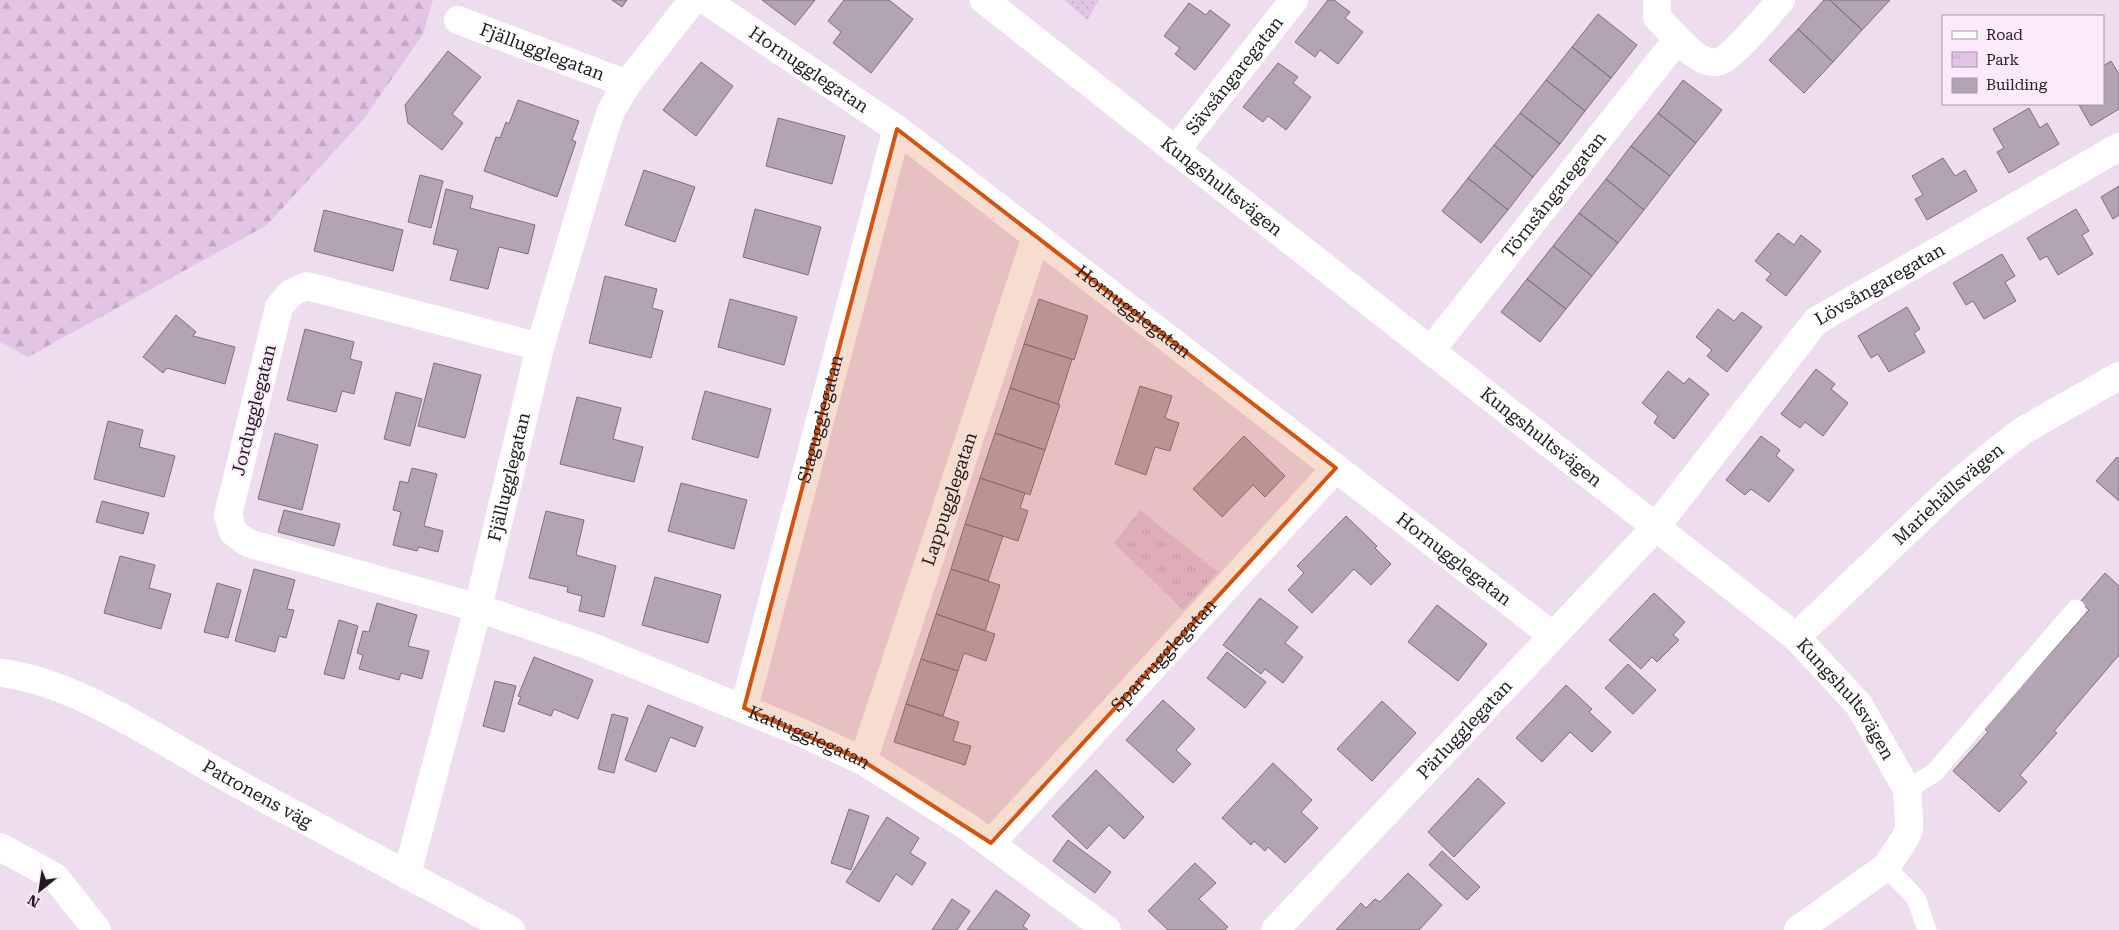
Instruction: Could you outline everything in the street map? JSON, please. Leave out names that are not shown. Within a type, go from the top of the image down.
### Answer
[{"type":"street","name":"Fjällugglegatan","points":[[407,874],[478,608],[540,347],[611,111],[627,84],[693,0]]},
{"type":"street","name":"Hornugglegatan","points":[[705,0],[897,130],[1552,635]]},
{"type":"street","name":"Kungshultsvägen","points":[[984,0],[1796,637],[1859,704],[1907,789],[1909,830],[1886,867],[1798,930]]},
{"type":"street","name":"Sävsångaregatan","points":[[1175,151],[1294,0]]},
{"type":"street","points":[[1657,0],[1657,17],[1677,40],[1704,61],[1718,62],[1729,56],[1781,0]]},
{"type":"street","name":"Fjällugglegatan","points":[[458,20],[627,84]]},
{"type":"street","name":"Törnsångaregatan","points":[[1431,350],[1677,40]]},
{"type":"street","name":"Slagugglegatan","points":[[744,708],[897,130]]},
{"type":"street","name":"Lövsångaregatan","points":[[1655,528],[1816,321],[2119,147]]},
{"type":"street","name":"Lappugglegatan","points":[[863,761],[1036,237]]},
{"type":"street","name":"Jordugglegatan","points":[[478,608],[248,543],[233,532],[228,515],[279,307],[291,292],[307,286],[540,347]]},
{"type":"street","name":"Mariehällsvägen","points":[[1796,637],[1947,493],[1995,452],[2024,430],[2119,376]]},
{"type":"street","name":"Sparvugglegatan","points":[[991,843],[1336,468]]},
{"type":"street","name":"Pärlugglegatan","points":[[1275,930],[1655,528]]},
{"type":"street","name":"Kattugglegatan","points":[[478,608],[587,645],[744,708],[863,761],[991,843],[1107,930]]},
{"type":"street","name":"Patronens väg","points":[[0,673],[29,677],[114,714],[233,781],[511,930]]},
{"type":"street","points":[[0,847],[54,877],[97,930]]},
{"type":"lane","points":[[1907,789],[1934,773],[2076,609]]},
{"type":"lane","points":[[1886,867],[1916,898],[1927,930]]},
{"type":"highlighted area","points":[[897,129],[1336,468],[991,843],[863,761],[744,708]]},
{"type":"green space","points":[[0,0],[433,0],[423,34],[363,120],[267,225],[28,357],[0,342]]},
{"type":"green space","points":[[1064,0],[1099,0],[1087,20]]},
{"type":"green space","points":[[1140,510],[1218,572],[1183,610],[1114,543]]},
{"type":"building","points":[[612,0],[627,0],[622,7]]},
{"type":"building","points":[[762,0],[815,0],[795,25]]},
{"type":"building","points":[[844,0],[889,0],[913,19],[871,73],[833,43],[841,32],[828,21]]},
{"type":"building","points":[[1328,0],[1334,0],[1350,12],[1345,18],[1363,32],[1338,64],[1320,50],[1315,57],[1295,42]]},
{"type":"building","points":[[1824,0],[1830,0],[1862,30],[1833,62],[1798,29]]},
{"type":"building","points":[[1830,0],[1890,0],[1862,30]]},
{"type":"building","points":[[1189,3],[1206,15],[1210,10],[1230,25],[1195,70],[1175,54],[1180,48],[1164,36]]},
{"type":"building","points":[[1598,14],[1637,45],[1611,78],[1572,47]]},
{"type":"building","points":[[1798,29],[1833,62],[1804,93],[1769,60]]},
{"type":"building","points":[[1572,47],[1611,78],[1585,111],[1546,80]]},
{"type":"building","points":[[448,51],[481,77],[452,114],[463,123],[442,150],[408,123],[405,105]]},
{"type":"building","points":[[2111,61],[2119,74],[2119,109],[2091,126],[2079,105],[2104,105],[2104,65]]},
{"type":"building","points":[[701,62],[733,86],[696,136],[663,110]]},
{"type":"building","points":[[1278,63],[1298,77],[1293,83],[1311,97],[1286,130],[1268,116],[1263,122],[1243,107]]},
{"type":"building","points":[[1546,80],[1585,111],[1560,144],[1520,113]]},
{"type":"building","points":[[1683,80],[1722,110],[1696,143],[1658,113]]},
{"type":"building","points":[[518,100],[579,121],[572,140],[576,142],[557,197],[484,171],[496,137],[500,138],[506,122],[509,124]]},
{"type":"building","points":[[2029,108],[2040,128],[2047,123],[2059,144],[2009,173],[1997,152],[2004,148],[1993,129]]},
{"type":"building","points":[[1520,113],[1560,144],[1533,177],[1494,145]]},
{"type":"building","points":[[1658,113],[1696,143],[1670,176],[1631,146]]},
{"type":"building","points":[[778,118],[845,136],[832,184],[766,166]]},
{"type":"building","points":[[1494,145],[1533,177],[1508,210],[1468,178]]},
{"type":"building","points":[[1631,146],[1670,176],[1644,210],[1606,179]]},
{"type":"building","points":[[1943,158],[1955,176],[1965,170],[1977,191],[1927,220],[1915,199],[1923,195],[1912,176]]},
{"type":"building","points":[[644,170],[695,187],[675,242],[625,225]]},
{"type":"building","points":[[420,175],[443,181],[431,228],[408,222]]},
{"type":"building","points":[[1468,178],[1508,210],[1481,243],[1442,211]]},
{"type":"building","points":[[1606,179],[1644,210],[1618,243],[1579,213]]},
{"type":"building","points":[[2119,186],[2119,215],[2113,219],[2101,197]]},
{"type":"building","points":[[446,189],[473,196],[470,208],[535,225],[528,254],[499,247],[488,289],[450,280],[458,250],[433,244]]},
{"type":"building","points":[[755,209],[821,227],[808,275],[743,257]]},
{"type":"building","points":[[2076,209],[2089,231],[2082,235],[2093,254],[2058,275],[2047,256],[2040,260],[2027,238]]},
{"type":"building","points":[[324,210],[403,230],[393,271],[314,251]]},
{"type":"building","points":[[1579,213],[1618,243],[1592,276],[1553,246]]},
{"type":"building","points":[[1778,233],[1794,245],[1801,235],[1821,251],[1786,296],[1766,280],[1771,274],[1755,261]]},
{"type":"building","points":[[1553,246],[1592,276],[1566,309],[1527,279]]},
{"type":"building","points":[[2002,254],[2015,276],[2005,282],[2016,301],[1984,319],[1973,301],[1966,305],[1953,283]]},
{"type":"building","points":[[605,276],[657,289],[652,308],[663,311],[651,358],[589,343]]},
{"type":"building","points":[[1527,279],[1566,309],[1540,342],[1501,312]]},
{"type":"building","points":[[730,299],[797,317],[784,365],[718,347]]},
{"type":"building","points":[[1039,299],[1088,316],[1074,360],[1024,344]]},
{"type":"building","points":[[1907,307],[1920,329],[1914,333],[1925,352],[1889,372],[1878,354],[1871,358],[1858,336]]},
{"type":"building","points":[[1718,309],[1734,321],[1742,312],[1762,327],[1727,372],[1707,356],[1712,350],[1696,337]]},
{"type":"building","points":[[176,315],[196,332],[193,336],[235,347],[225,384],[167,368],[163,373],[143,357]]},
{"type":"building","points":[[305,329],[354,342],[350,359],[362,362],[354,394],[342,391],[336,412],[287,400]]},
{"type":"building","points":[[1024,344],[1072,359],[1058,404],[1010,388]]},
{"type":"building","points":[[434,363],[481,375],[465,438],[418,426]]},
{"type":"building","points":[[1816,369],[1835,384],[1831,389],[1848,403],[1823,436],[1805,422],[1800,428],[1781,414]]},
{"type":"building","points":[[1668,371],[1684,384],[1689,378],[1709,394],[1674,439],[1654,423],[1658,416],[1642,403]]},
{"type":"building","points":[[1140,386],[1172,396],[1165,418],[1179,423],[1170,451],[1155,447],[1146,475],[1115,464]]},
{"type":"building","points":[[1010,388],[1060,405],[1045,450],[995,433]]},
{"type":"building","points":[[705,391],[771,409],[758,458],[692,439]]},
{"type":"building","points":[[396,392],[422,399],[410,446],[384,439]]},
{"type":"building","points":[[577,397],[621,408],[613,439],[643,447],[634,482],[560,464]]},
{"type":"building","points":[[108,421],[143,430],[139,447],[175,456],[164,497],[94,479]]},
{"type":"building","points":[[275,433],[318,445],[302,510],[258,499]]},
{"type":"building","points":[[995,433],[1045,450],[1030,495],[980,478]]},
{"type":"building","points":[[1244,436],[1285,476],[1265,497],[1253,485],[1222,517],[1193,489]]},
{"type":"building","points":[[1761,436],[1780,450],[1776,456],[1794,470],[1769,502],[1751,489],[1745,495],[1726,480]]},
{"type":"building","points":[[2117,457],[2119,459],[2119,501],[2096,481]]},
{"type":"building","points":[[412,468],[437,474],[424,526],[443,531],[438,552],[419,547],[417,551],[393,545],[401,512],[393,510],[400,481],[408,483]]},
{"type":"building","points":[[980,478],[1025,493],[1020,508],[1028,511],[1018,541],[965,524]]},
{"type":"building","points":[[681,483],[747,500],[734,549],[668,531]]},
{"type":"building","points":[[102,501],[149,513],[143,534],[96,522]]},
{"type":"building","points":[[284,510],[340,524],[334,546],[278,532]]},
{"type":"building","points":[[546,511],[584,520],[576,555],[616,566],[604,617],[579,611],[582,596],[567,592],[568,587],[529,578]]},
{"type":"building","points":[[1346,516],[1377,546],[1375,548],[1391,564],[1371,585],[1354,569],[1312,613],[1288,590],[1304,573],[1297,566]]},
{"type":"building","points":[[965,524],[1003,536],[988,581],[951,569]]},
{"type":"building","points":[[120,556],[155,565],[149,588],[171,594],[161,629],[104,613]]},
{"type":"building","points":[[254,569],[295,580],[287,609],[294,610],[286,638],[279,636],[275,652],[235,641]]},
{"type":"building","points":[[951,569],[1000,585],[985,631],[936,614]]},
{"type":"building","points":[[2105,573],[2119,586],[2119,655],[2054,731],[2057,733],[2020,775],[2027,782],[1999,812],[1953,771],[1988,732],[1984,728],[2089,610],[2080,602]]},
{"type":"building","points":[[655,577],[721,595],[708,643],[642,625]]},
{"type":"building","points":[[217,583],[241,590],[228,638],[204,632]]},
{"type":"building","points":[[1654,593],[1685,622],[1673,635],[1679,640],[1657,662],[1652,657],[1641,669],[1609,640]]},
{"type":"building","points":[[1260,598],[1298,627],[1285,643],[1303,657],[1283,683],[1265,669],[1261,674],[1223,645]]},
{"type":"building","points":[[377,603],[417,615],[408,646],[429,651],[422,679],[401,673],[399,680],[359,669],[363,655],[357,653],[363,631],[369,632]]},
{"type":"building","points":[[1437,605],[1487,644],[1458,681],[1408,642]]},
{"type":"building","points":[[936,614],[995,634],[986,661],[964,653],[958,671],[921,659]]},
{"type":"building","points":[[339,620],[358,626],[344,679],[324,674]]},
{"type":"building","points":[[1227,652],[1266,682],[1245,708],[1207,678]]},
{"type":"building","points":[[534,657],[593,680],[578,719],[554,709],[551,716],[518,704],[521,697],[518,696]]},
{"type":"building","points":[[921,659],[958,671],[943,716],[906,704]]},
{"type":"building","points":[[1628,664],[1656,690],[1633,714],[1605,688]]},
{"type":"building","points":[[495,681],[516,686],[504,732],[483,726]]},
{"type":"building","points":[[1566,685],[1592,709],[1589,712],[1611,732],[1592,752],[1570,732],[1542,762],[1516,738]]},
{"type":"building","points":[[1163,700],[1195,729],[1176,750],[1191,764],[1173,783],[1126,740]]},
{"type":"building","points":[[1382,701],[1416,733],[1372,781],[1337,749]]},
{"type":"building","points":[[906,704],[959,722],[953,741],[971,746],[965,765],[894,742]]},
{"type":"building","points":[[648,705],[703,727],[695,747],[670,737],[656,772],[625,760]]},
{"type":"building","points":[[612,714],[628,718],[614,773],[598,769]]},
{"type":"building","points":[[1273,763],[1312,800],[1301,812],[1318,828],[1285,863],[1268,847],[1265,851],[1254,841],[1251,845],[1222,818]]},
{"type":"building","points":[[1096,770],[1144,817],[1124,839],[1109,825],[1087,849],[1052,816]]},
{"type":"building","points":[[1478,778],[1505,803],[1454,857],[1428,832]]},
{"type":"building","points":[[849,809],[869,816],[851,870],[831,863]]},
{"type":"building","points":[[887,817],[919,838],[910,853],[926,863],[912,885],[896,874],[879,902],[846,882]]},
{"type":"building","points":[[1068,840],[1111,872],[1095,893],[1053,861]]},
{"type":"building","points":[[1442,851],[1480,887],[1467,900],[1429,865]]},
{"type":"building","points":[[1195,863],[1216,883],[1199,899],[1228,927],[1225,930],[1168,930],[1148,911]]},
{"type":"building","points":[[1408,873],[1442,905],[1419,930],[1336,930],[1361,903],[1366,908],[1375,899],[1380,902]]},
{"type":"building","points":[[996,890],[1030,915],[1023,926],[1028,930],[967,930]]},
{"type":"building","points":[[952,899],[970,911],[957,930],[932,930]]}]
